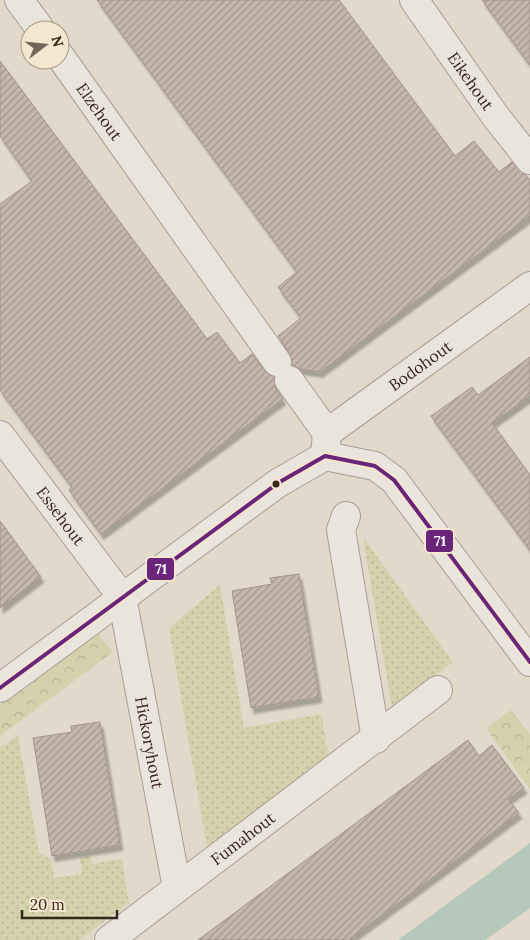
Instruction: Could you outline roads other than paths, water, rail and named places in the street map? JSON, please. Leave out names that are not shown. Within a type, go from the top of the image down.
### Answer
[{"type":"street","points":[[18,0],[33,20]]},
{"type":"street","name":"Eikehout","points":[[414,0],[496,117],[530,160]]},
{"type":"street","name":"Elzehout","points":[[70,70],[283,371],[326,444]]},
{"type":"street","name":"Bodohout","points":[[0,688],[278,483],[530,286]]},
{"type":"street","name":"Essehout","points":[[0,435],[122,597]]},
{"type":"street","points":[[326,444],[375,466],[394,480],[530,662]]},
{"type":"street","points":[[346,516],[341,530],[376,739]]},
{"type":"street","name":"Hickoryhout","points":[[122,597],[177,888]]},
{"type":"street","name":"Fumahout","points":[[109,940],[376,739],[438,690]]}]
